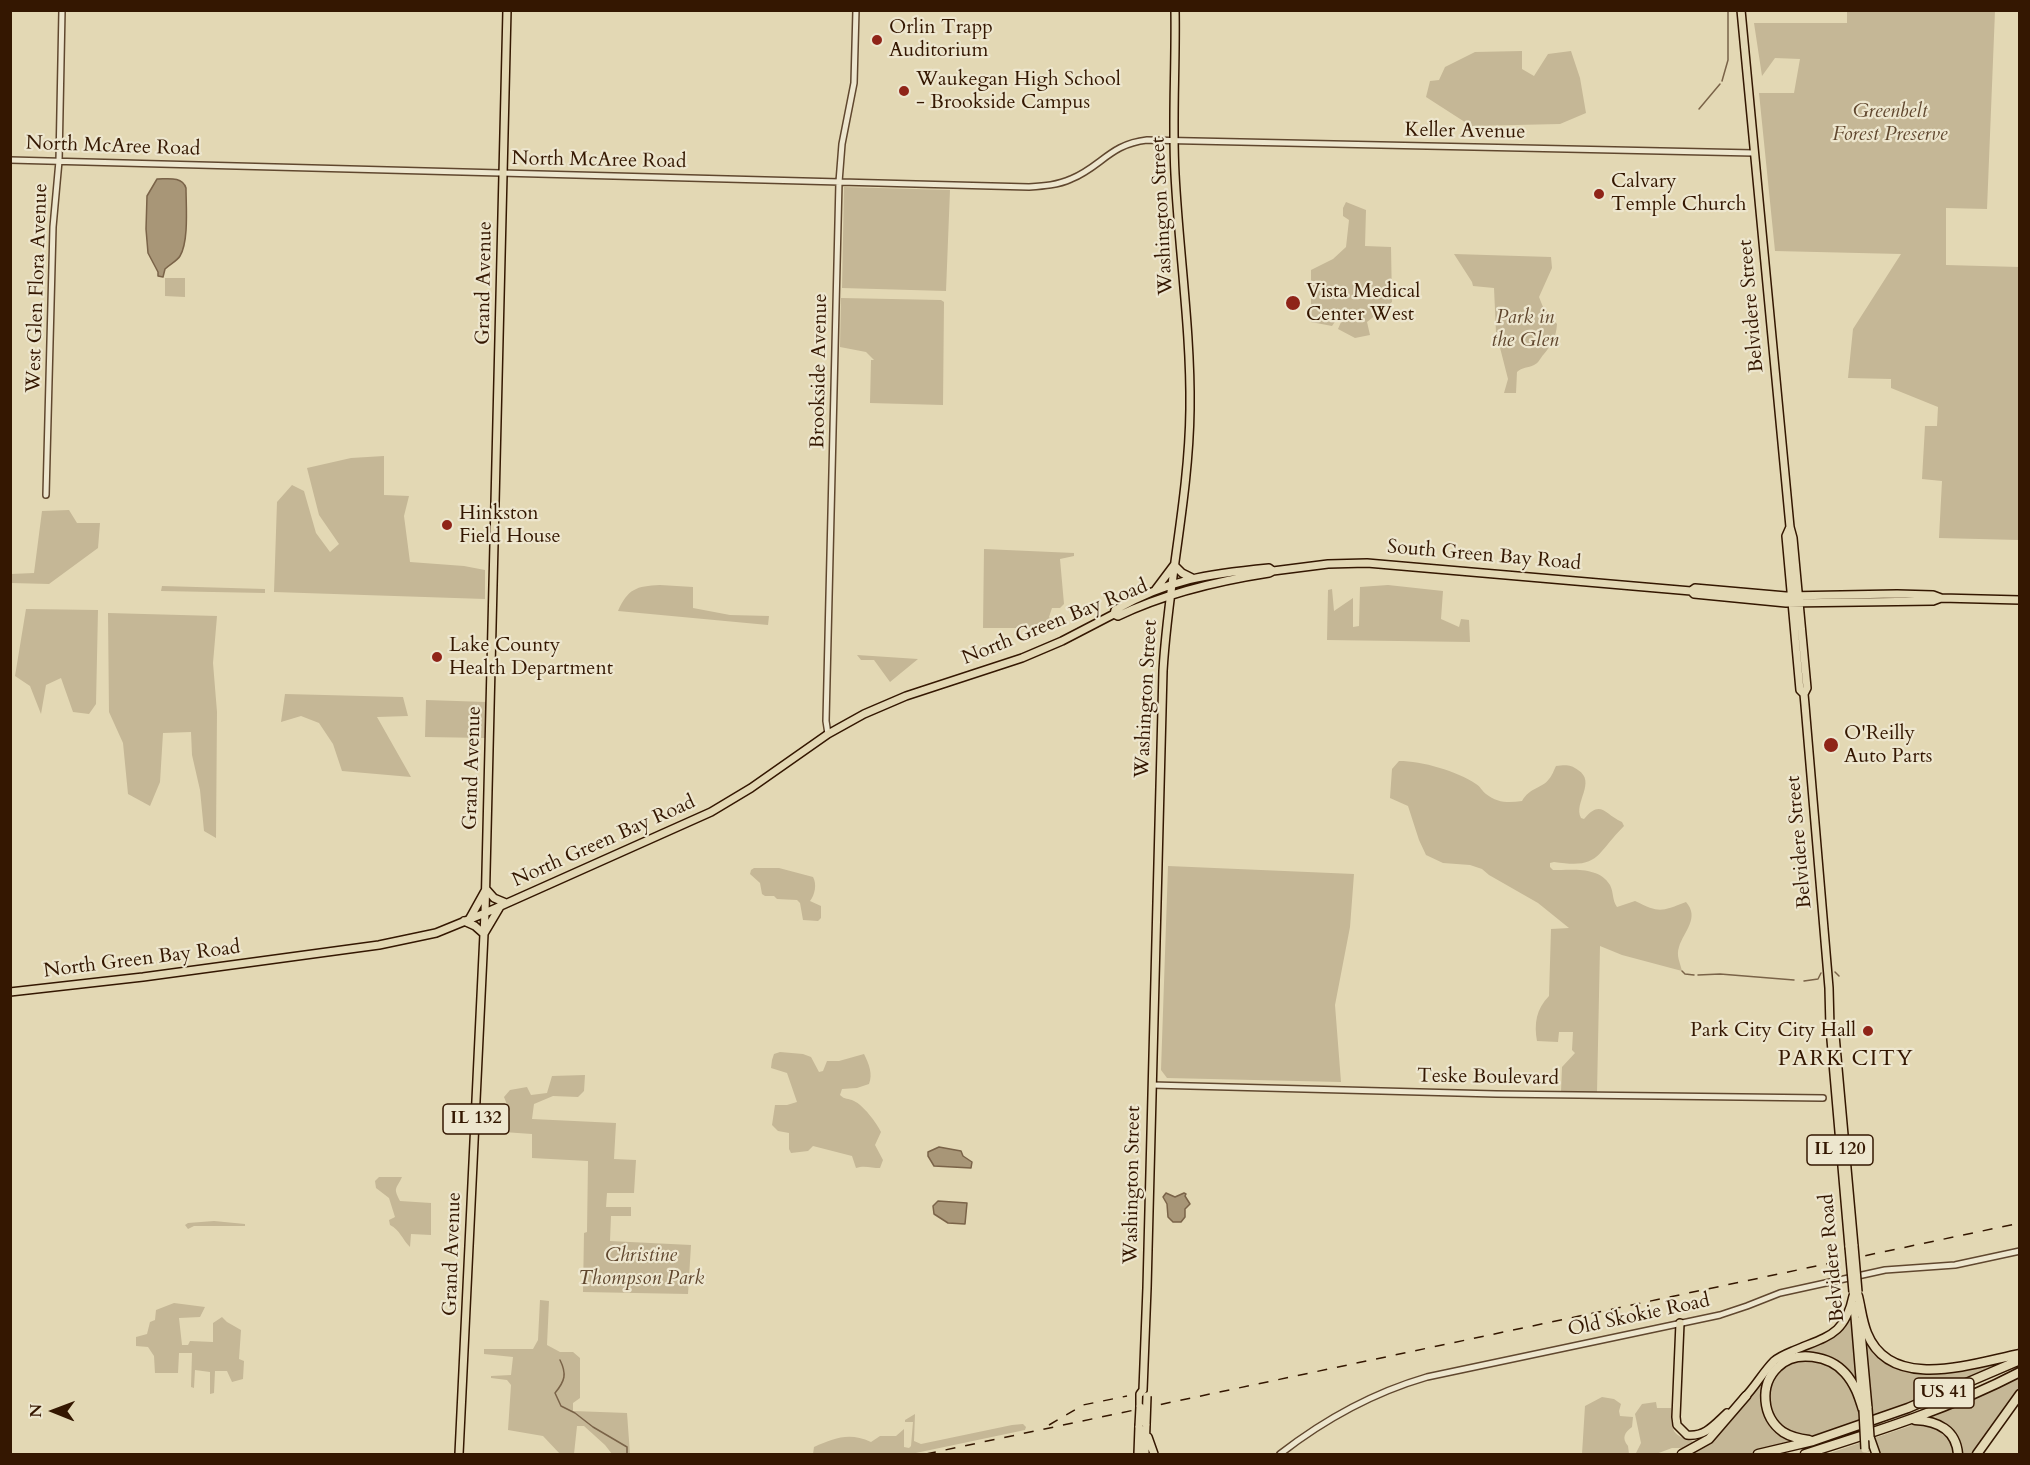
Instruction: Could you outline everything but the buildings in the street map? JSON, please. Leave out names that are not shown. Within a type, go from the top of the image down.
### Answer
[{"type":"highway","points":[[1856,1294],[1867,1334],[1882,1354],[1900,1365],[1925,1370],[1955,1368],[1989,1362],[2019,1353]]},
{"type":"highway","points":[[1813,1441],[1794,1437],[1783,1431],[1768,1412],[1765,1400],[1767,1386],[1778,1367],[1783,1363],[1809,1356],[1836,1365],[1853,1384],[1865,1409]]},
{"type":"highway","name":"US 41","points":[[1758,1455],[1813,1441],[1908,1408],[2019,1360]]},
{"type":"highway","name":"US 41","points":[[1805,1455],[1911,1420],[1959,1401],[2019,1372]]},
{"type":"highway","points":[[1977,1455],[2019,1394]]},
{"type":"highway","points":[[1682,1455],[1709,1439],[1746,1396]]},
{"type":"highway","points":[[1911,1420],[1932,1421],[1942,1426],[1954,1438],[1958,1455]]},
{"type":"highway","points":[[1815,1455],[1829,1447]]},
{"type":"main road","name":"Grand Avenue","points":[[459,1455],[486,889],[507,10]]},
{"type":"main road","name":"Washington Street","points":[[1145,1455],[1143,1394],[1164,663],[1171,584],[1189,440],[1190,409],[1175,178],[1175,10]]},
{"type":"main road","name":"Belvidere Street","points":[[1741,10],[1790,527],[1794,538],[1796,599],[1807,688],[1804,694],[1829,988]]},
{"type":"main road","name":"South Green Bay Road","points":[[1170,595],[1219,581],[1273,571],[1328,564],[1367,563],[1691,591],[1694,594],[1796,599],[2019,600]]},
{"type":"main road","points":[[1155,590],[1174,565],[1182,573],[1192,578]]},
{"type":"main road","name":"South Green Bay Road","points":[[1114,614],[1115,610],[1155,590],[1192,578],[1269,568],[1273,571]]},
{"type":"main road","points":[[1168,615],[1176,600],[1187,590]]},
{"type":"main road","name":"North Green Bay Road","points":[[10,993],[394,943],[436,933],[711,812],[742,794],[828,734],[864,714],[906,696],[1031,654],[1114,614],[1118,616],[1170,595]]},
{"type":"main road","points":[[1154,600],[1164,607],[1168,615]]},
{"type":"main road","points":[[486,889],[504,904],[484,934],[467,920],[486,889]]},
{"type":"main road","name":"Belvidere Road","points":[[1829,988],[1830,1028],[1865,1409],[1871,1451]]},
{"type":"main road","points":[[1680,1323],[1677,1425],[1687,1435],[1696,1436],[1704,1433],[1746,1396],[1774,1361],[1833,1334],[1841,1328],[1856,1294]]},
{"type":"main road","name":"Belvidere Road","points":[[1865,1409],[1871,1451]]},
{"type":"main road","name":"Washington Street","points":[[1138,1455],[1144,1427]]},
{"type":"main road","points":[[1144,1427],[1154,1455]]},
{"type":"street","name":"West Glen Flora Avenue","points":[[46,495],[53,238],[59,161],[63,10]]},
{"type":"street","name":"Brookside Avenue","points":[[828,734],[826,721],[839,182],[842,144],[854,83],[856,10]]},
{"type":"street","name":"North McAree Road","points":[[10,160],[1048,186],[1072,179],[1110,152],[1126,144],[1175,140]]},
{"type":"street","name":"Keller Avenue","points":[[1175,140],[1754,153]]},
{"type":"street","name":"Teske Boulevard","points":[[1152,1085],[1496,1094],[1823,1098]]},
{"type":"street","name":"Old Skokie Road","points":[[1280,1455],[1331,1418],[1366,1399],[1407,1383],[1735,1310],[1779,1293],[1884,1270],[1955,1265],[2019,1251]]},
{"type":"green space","name":"Greenbelt Forest Preserve","points":[[1847,11],[1995,11],[1987,209],[1946,208],[1946,265],[2019,267],[2019,540],[1939,538],[1942,481],[1922,479],[1925,426],[1937,426],[1938,407],[1891,388],[1891,379],[1848,378],[1853,329],[1901,254],[1775,251],[1759,93],[1794,93],[1800,59],[1775,58],[1762,76],[1754,23],[1847,23]]},
{"type":"green space","points":[[1522,51],[1522,69],[1534,76],[1548,54],[1571,51],[1580,78],[1586,113],[1560,124],[1471,126],[1426,97],[1430,81],[1439,80],[1445,67],[1475,52]]},
{"type":"green space","points":[[844,187],[950,190],[946,291],[842,288]]},
{"type":"green space","points":[[1346,202],[1366,210],[1365,246],[1391,247],[1392,302],[1367,322],[1370,335],[1355,338],[1338,329],[1345,313],[1343,310],[1332,326],[1311,322],[1311,270],[1333,259],[1346,247],[1349,220],[1343,216],[1343,208]]},
{"type":"green space","name":"Park in the Glen","points":[[1454,254],[1551,257],[1552,268],[1539,297],[1543,307],[1557,324],[1556,333],[1537,363],[1517,372],[1516,393],[1504,393],[1508,379],[1496,332],[1494,288],[1473,286]]},
{"type":"green space","points":[[165,278],[185,278],[185,297],[165,296]]},
{"type":"green space","points":[[841,298],[941,300],[944,302],[943,405],[870,403],[871,360],[874,360],[866,352],[840,347]]},
{"type":"green space","points":[[384,456],[384,495],[409,496],[404,516],[410,562],[485,570],[485,599],[274,592],[277,502],[292,485],[304,491],[316,533],[330,552],[339,544],[319,515],[307,468],[351,458]]},
{"type":"green space","points":[[69,510],[77,523],[100,523],[98,548],[49,584],[11,583],[11,574],[34,573],[42,511]]},
{"type":"green space","points":[[984,549],[1074,553],[1074,556],[1060,559],[1064,604],[1060,608],[1052,608],[1049,617],[1050,628],[983,628]]},
{"type":"green space","points":[[1388,585],[1443,591],[1441,619],[1459,627],[1461,619],[1469,620],[1470,642],[1327,640],[1328,590],[1332,589],[1334,611],[1353,598],[1353,627],[1359,626],[1360,587]]},
{"type":"green space","points":[[162,586],[265,589],[265,593],[161,591]]},
{"type":"green space","points":[[645,586],[693,587],[693,608],[730,615],[769,616],[768,625],[618,611],[629,593]]},
{"type":"green space","points":[[26,609],[98,610],[96,704],[89,714],[73,712],[61,678],[46,685],[41,714],[30,686],[15,676]]},
{"type":"green space","points":[[108,613],[217,616],[213,663],[217,712],[216,838],[204,831],[200,790],[192,755],[191,732],[163,733],[160,782],[150,806],[128,794],[123,743],[109,712]]},
{"type":"green space","points":[[857,655],[918,659],[890,682],[874,660],[861,660]]},
{"type":"green space","points":[[285,694],[403,697],[408,716],[377,717],[411,777],[342,771],[333,744],[319,723],[301,716],[281,722]]},
{"type":"green space","points":[[426,700],[487,702],[486,738],[425,737]]},
{"type":"green space","points":[[1399,761],[1449,771],[1468,779],[1490,797],[1508,802],[1522,801],[1525,796],[1546,782],[1556,766],[1565,765],[1578,770],[1585,780],[1579,812],[1581,818],[1584,819],[1599,809],[1622,822],[1624,826],[1595,858],[1580,863],[1554,862],[1550,863],[1550,867],[1553,870],[1584,870],[1599,875],[1610,885],[1617,907],[1635,901],[1660,910],[1686,902],[1690,908],[1692,914],[1690,924],[1678,950],[1682,971],[1622,955],[1600,946],[1597,1093],[1561,1092],[1562,1067],[1575,1053],[1572,1050],[1573,1032],[1559,1032],[1558,1042],[1537,1041],[1537,1017],[1541,1006],[1549,996],[1551,929],[1569,928],[1538,903],[1482,869],[1470,865],[1443,863],[1426,855],[1408,806],[1390,798],[1392,769]]},
{"type":"green space","points":[[1168,866],[1354,874],[1350,927],[1335,1005],[1341,1082],[1167,1078],[1161,1070]]},
{"type":"green space","points":[[754,868],[779,868],[813,877],[815,889],[810,901],[821,906],[821,918],[818,921],[803,920],[800,903],[797,900],[777,899],[774,896],[762,894],[760,883],[750,874]]},
{"type":"green space","points":[[780,1052],[811,1057],[819,1072],[823,1071],[827,1061],[839,1061],[864,1054],[870,1069],[869,1084],[842,1089],[840,1095],[861,1106],[879,1128],[881,1132],[875,1145],[883,1160],[880,1168],[856,1168],[852,1156],[813,1146],[808,1151],[791,1153],[789,1133],[778,1131],[772,1125],[775,1105],[797,1102],[787,1073],[771,1068],[774,1054]]},
{"type":"green space","name":"Christine Thompson Park","points":[[585,1075],[584,1091],[578,1097],[553,1096],[534,1104],[532,1119],[616,1123],[614,1159],[636,1160],[634,1193],[607,1193],[606,1207],[631,1207],[631,1216],[611,1216],[610,1241],[691,1245],[688,1294],[583,1292],[588,1161],[532,1158],[532,1134],[489,1131],[488,1127],[509,1123],[510,1112],[504,1097],[510,1090],[527,1087],[531,1095],[547,1093],[552,1076]]},
{"type":"green space","points":[[379,1177],[402,1177],[396,1189],[400,1201],[431,1203],[431,1235],[411,1234],[410,1247],[399,1232],[390,1225],[389,1220],[395,1217],[389,1198],[376,1188],[375,1181]]},
{"type":"green space","points":[[214,1221],[245,1224],[245,1226],[194,1226],[188,1229],[185,1225]]},
{"type":"green space","points":[[540,1300],[549,1301],[547,1345],[560,1352],[573,1352],[580,1358],[580,1398],[573,1403],[573,1411],[627,1413],[630,1454],[612,1454],[584,1426],[577,1426],[574,1454],[560,1454],[543,1436],[508,1430],[511,1385],[507,1380],[491,1378],[491,1376],[511,1375],[513,1357],[484,1354],[484,1349],[533,1349],[538,1340]]},
{"type":"green space","points":[[174,1303],[205,1307],[200,1317],[179,1318],[182,1345],[188,1345],[190,1341],[213,1342],[213,1323],[222,1317],[241,1330],[239,1359],[244,1361],[243,1379],[232,1382],[227,1371],[215,1371],[214,1393],[210,1394],[210,1372],[195,1370],[194,1388],[191,1387],[192,1353],[179,1353],[178,1373],[155,1373],[154,1356],[148,1347],[136,1346],[136,1337],[147,1334],[150,1322],[155,1320],[156,1310]]},
{"type":"green space","points":[[1851,1317],[1860,1395],[1847,1374],[1809,1356],[1772,1372],[1765,1411],[1798,1440],[1776,1449],[1750,1454],[1689,1454],[1775,1364],[1842,1330]]},
{"type":"green space","points":[[1864,1332],[1868,1341],[1908,1370],[2015,1357],[1932,1395],[1821,1434],[1807,1436],[1780,1427],[1770,1414],[1768,1392],[1774,1376],[1787,1365],[1803,1360],[1820,1362],[1836,1371],[1849,1386],[1857,1409],[1872,1404]]},
{"type":"green space","points":[[2019,1376],[2019,1391],[1975,1454],[1960,1454],[1959,1448],[1929,1418]]},
{"type":"green space","points":[[1602,1397],[1614,1399],[1621,1404],[1620,1416],[1633,1417],[1632,1427],[1624,1438],[1629,1454],[1582,1454],[1585,1406]]},
{"type":"green space","points":[[1656,1402],[1657,1408],[1671,1408],[1674,1431],[1681,1437],[1695,1442],[1683,1448],[1672,1448],[1656,1454],[1636,1453],[1641,1443],[1635,1414],[1642,1404]]},
{"type":"green space","points":[[915,1414],[914,1441],[921,1444],[1012,1425],[1023,1424],[1026,1427],[1025,1430],[911,1454],[813,1454],[814,1447],[835,1439],[856,1437],[871,1442],[880,1436],[896,1436],[904,1429],[904,1447],[909,1448],[913,1422],[905,1422],[905,1420]]},
{"type":"green space","points":[[1915,1423],[1931,1425],[1942,1430],[1950,1439],[1956,1454],[1878,1454],[1877,1448],[1863,1454],[1827,1454],[1910,1426]]},
{"type":"shaded area","points":[[157,179],[178,180],[186,188],[183,250],[179,258],[165,269],[163,277],[158,276],[148,253],[146,229],[147,196]]},
{"type":"shaded area","points":[[939,1147],[961,1151],[963,1156],[972,1162],[971,1168],[934,1166],[928,1152]]},
{"type":"shaded area","points":[[1166,1193],[1175,1197],[1186,1194],[1190,1204],[1185,1209],[1185,1217],[1181,1222],[1173,1222],[1168,1217],[1167,1204],[1163,1197]]},
{"type":"shaded area","points":[[938,1201],[967,1203],[965,1224],[948,1223],[934,1214],[933,1206]]},
{"type":"waterway","points":[[1722,81],[1728,60],[1728,10]]},
{"type":"waterway","points":[[1699,109],[1720,84]]},
{"type":"waterway","points":[[1682,971],[1685,974],[1694,975]]},
{"type":"waterway","points":[[1835,972],[1839,976]]},
{"type":"waterway","points":[[1804,981],[1818,979],[1821,973]]},
{"type":"waterway","points":[[1698,975],[1720,974],[1794,980]]},
{"type":"waterway","points":[[560,1360],[564,1369],[564,1377],[555,1393],[561,1406],[627,1447],[627,1454]]},
{"type":"railway","points":[[926,1454],[2020,1223]]},
{"type":"railway","points":[[1049,1425],[1083,1405],[1127,1396]]},
{"type":"place","name":"Orlin Trapp Auditorium","points":[[877,40]]},
{"type":"place","name":"Waukegan High School - Brookside Campus","points":[[904,91]]},
{"type":"place","name":"Calvary Temple Church","points":[[1599,194]]},
{"type":"place","name":"Vista Medical Center West","points":[[1293,303]]},
{"type":"place","name":"Hinkston Field House","points":[[447,525]]},
{"type":"place","name":"Lake County Health Department","points":[[437,657]]},
{"type":"place","name":"O'Reilly Auto Parts","points":[[1831,745]]},
{"type":"place","name":"Park City City Hall","points":[[1868,1031]]},
{"type":"district","name":"PARK CITY","points":[[1846,1060]]}]
